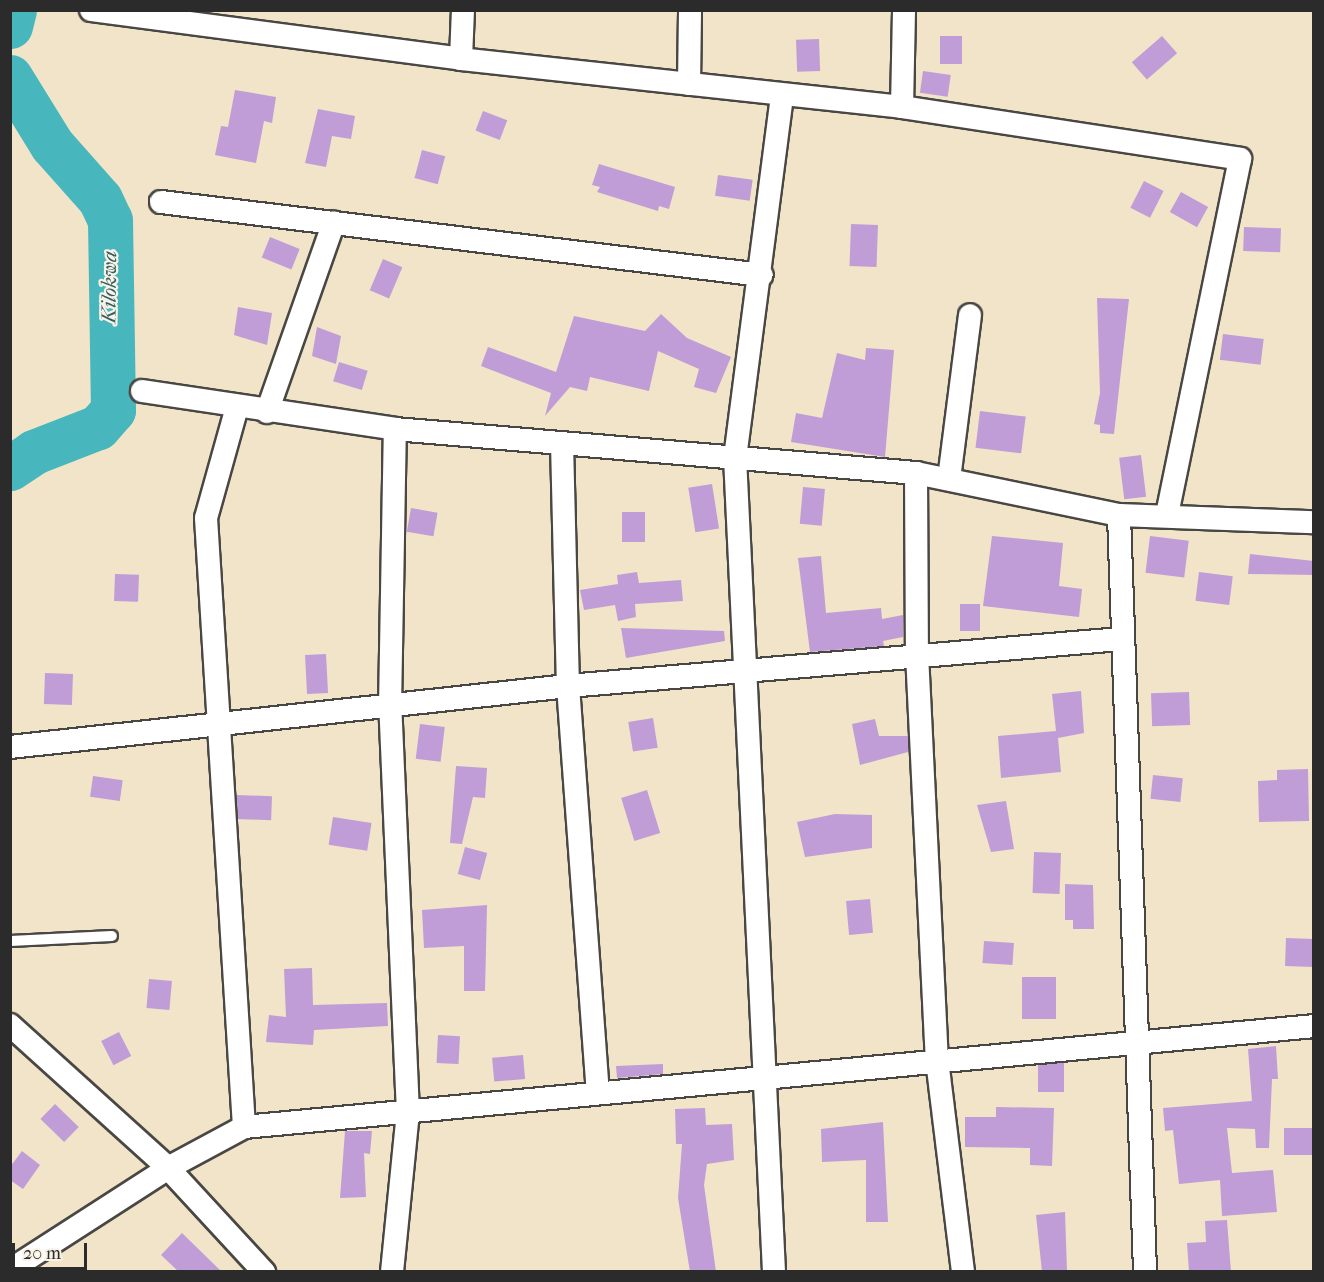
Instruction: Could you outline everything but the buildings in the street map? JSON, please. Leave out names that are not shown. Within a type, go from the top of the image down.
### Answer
[{"type":"street","points":[[91,10],[461,59],[689,84],[782,97],[902,106],[1240,159],[1167,516]]},
{"type":"street","points":[[461,59],[463,10]]},
{"type":"street","points":[[689,84],[690,10]]},
{"type":"street","points":[[902,106],[904,10]]},
{"type":"street","points":[[774,1272],[767,1082],[743,671],[735,458],[762,274],[782,97]]},
{"type":"street","points":[[161,202],[762,274]]},
{"type":"street","points":[[267,412],[334,222]]},
{"type":"street","points":[[949,479],[970,315]]},
{"type":"street","points":[[142,391],[267,412],[395,429],[916,473],[1119,515],[1314,522]]},
{"type":"street","points":[[237,407],[206,518],[222,728],[244,1127]]},
{"type":"street","points":[[392,1272],[408,1113],[390,708],[395,429]]},
{"type":"street","points":[[562,442],[568,686],[598,1093]]},
{"type":"street","points":[[916,473],[917,654],[937,1060],[963,1272]]},
{"type":"street","points":[[1119,515],[1121,639],[1145,1272]]},
{"type":"street","points":[[10,747],[222,728],[568,686],[917,654],[1121,639]]},
{"type":"street","points":[[10,1270],[168,1168],[244,1127],[598,1093],[767,1082],[937,1060],[1314,1026]]},
{"type":"street","points":[[12,1029],[168,1168],[264,1272]]},
{"type":"lane","points":[[10,941],[112,936]]},
{"type":"waterway","name":"Kilokwa","points":[[10,26],[14,10]]},
{"type":"waterway","name":"Kilokwa","points":[[10,77],[52,145],[100,199],[110,220],[113,410],[98,427],[34,452],[10,468]]}]
